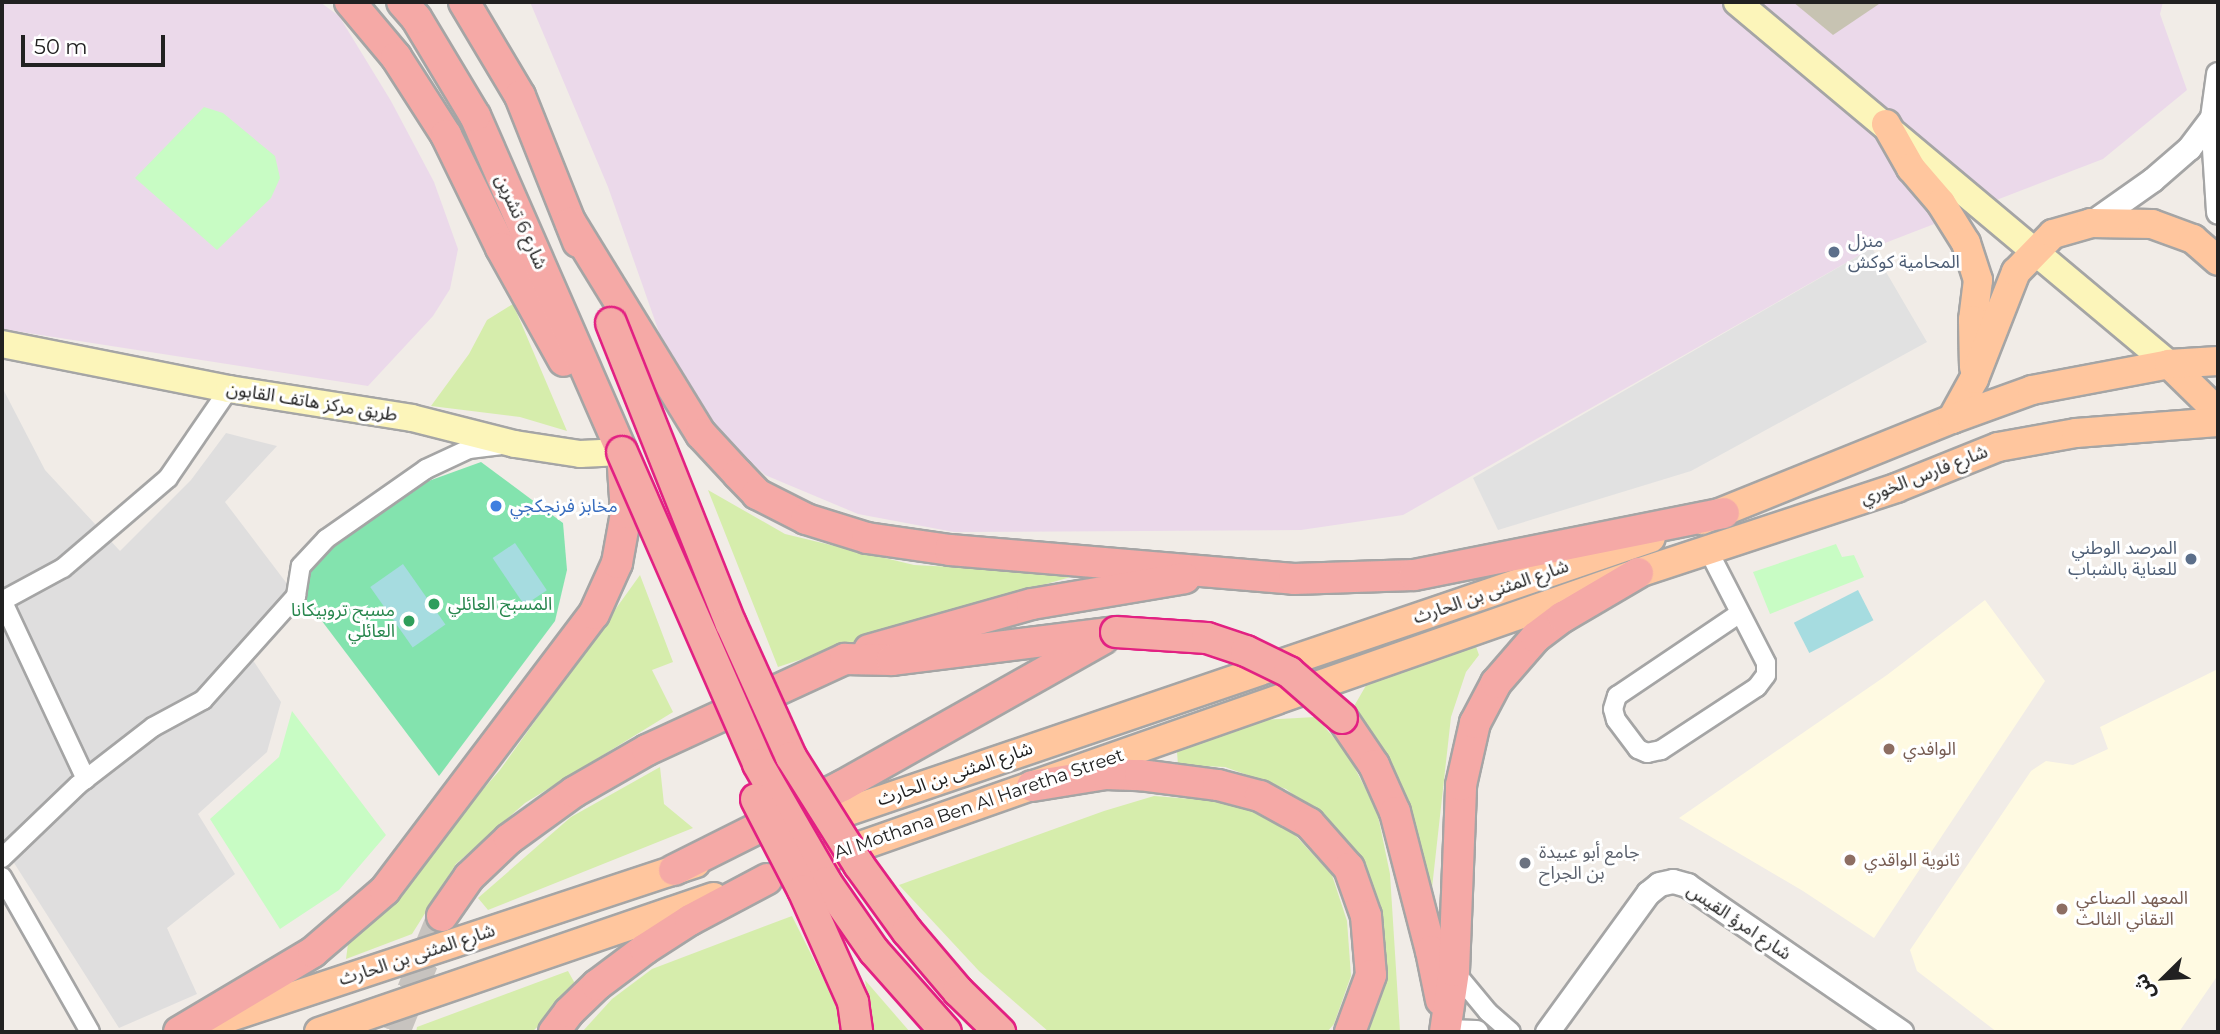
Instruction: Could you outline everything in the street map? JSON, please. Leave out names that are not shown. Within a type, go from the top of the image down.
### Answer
[{"type":"highway","points":[[179,1032],[313,952],[385,890],[469,783],[594,614],[617,563],[626,513],[617,440],[570,372],[501,248],[446,135],[396,57],[350,2]]},
{"type":"highway","name":"شارع 6 تشرين","points":[[402,2],[416,18],[475,116],[698,630]]},
{"type":"highway","points":[[464,2],[520,96],[731,624],[791,757],[859,865],[907,931],[958,991],[1000,1032]]},
{"type":"highway","points":[[571,223],[701,434],[757,494],[806,519],[867,538],[950,550],[1132,564],[1206,574],[1294,579],[1414,575],[1724,513]]},
{"type":"highway","points":[[1445,1032],[1454,971],[1461,785],[1466,751],[1486,700],[1514,660],[1536,637],[1563,617],[1638,573]]},
{"type":"highway","points":[[442,916],[468,877],[509,839],[574,792],[647,750],[845,659],[905,638],[1032,604],[1206,574]]},
{"type":"highway","points":[[698,630],[741,770],[803,890],[842,977],[853,1002],[857,1032]]},
{"type":"highway","points":[[698,630],[758,764],[826,882],[874,951],[946,1032]]},
{"type":"highway","points":[[845,659],[892,660],[1116,632],[1207,638],[1246,651],[1289,672],[1342,718],[1374,765],[1395,812],[1431,951],[1445,1032]]},
{"type":"highway","points":[[674,870],[842,786],[1116,632]]},
{"type":"highway","points":[[1032,786],[1106,774],[1205,783],[1260,796],[1308,823],[1349,868],[1366,916],[1371,975],[1350,1032]]},
{"type":"highway","points":[[554,1032],[569,1012],[597,985],[645,949],[690,920],[767,879]]},
{"type":"main road","points":[[1737,2],[1847,91],[2169,364],[2218,412]]},
{"type":"main road","points":[[1886,124],[1911,168],[1941,203],[1966,243],[1978,280],[1973,320],[1974,379]]},
{"type":"main road","points":[[1952,419],[1974,379],[2017,272],[2034,250],[2053,234],[2091,223],[2152,224],[2193,239],[2218,261]]},
{"type":"main road","name":"طريق مركز هاتف القابون","points":[[2,344],[229,389],[412,418],[515,444],[580,454],[617,440]]},
{"type":"main road","points":[[1724,513],[1952,419],[2032,390],[2169,364],[2218,361]]},
{"type":"main road","name":"شارع فارس الخوري","points":[[1638,573],[1896,488],[1998,447],[2076,433],[2218,422]]},
{"type":"main road","name":"شارع المثنى بن الحارث","points":[[184,1032],[674,870],[1724,513]]},
{"type":"main road","name":"Al Mothana Ben Al Haretha Street","points":[[319,1032],[767,879],[1638,573]]},
{"type":"street","points":[[2218,74],[2211,118],[2218,212]]},
{"type":"street","points":[[2091,223],[2152,180],[2189,148],[2211,118]]},
{"type":"street","points":[[86,779],[2,601],[63,568],[168,478],[229,389]]},
{"type":"street","points":[[2,858],[86,779],[153,727],[203,700],[296,596],[301,566],[326,539],[426,469],[469,449],[515,444]]},
{"type":"street","points":[[1708,550],[1766,663],[1763,682],[1661,750],[1647,753],[1638,749],[1616,720],[1613,709],[1617,696],[1740,613]]},
{"type":"street","points":[[2,877],[90,1032]]},
{"type":"street","name":"شارع امرؤ القيس","points":[[1547,1032],[1648,892],[1659,884],[1673,881],[1687,885],[1901,1032]]},
{"type":"street","points":[[1454,971],[1488,1012],[1511,1032]]},
{"type":"street","points":[[1445,1032],[1476,1032]]},
{"type":"shaded area","points":[[2,2],[320,2],[339,16],[391,101],[434,182],[458,249],[450,289],[433,316],[368,386],[2,329]]},
{"type":"shaded area","points":[[530,2],[2163,2],[2160,14],[2187,90],[2103,159],[1872,248],[1403,515],[1301,530],[954,532],[858,514],[765,475],[707,422],[667,355],[608,187]]},
{"type":"shaded area","points":[[1793,2],[1882,2],[1833,35]]},
{"type":"shaded area","points":[[1872,248],[1927,342],[1691,471],[1498,530],[1473,478]]},
{"type":"shaded area","points":[[2,387],[45,470],[120,551],[191,480],[226,433],[277,446],[225,502],[291,589],[242,644],[281,702],[267,752],[198,814],[235,874],[167,928],[197,994],[119,1028],[2,844]]},
{"type":"shaded area","name":"الوافدي","points":[[1985,600],[2045,681],[1874,938],[1803,891],[1679,818],[1887,675]]},
{"type":"shaded area","name":"المعهد الصناعي التقاني الثالث","points":[[2218,669],[2218,975],[2179,1032],[1997,1032],[1917,971],[1910,950],[2031,771],[2046,761],[2073,765],[2108,749],[2100,727]]},
{"type":"green space","points":[[204,107],[223,113],[275,156],[280,178],[271,198],[217,250],[135,178]]},
{"type":"green space","points":[[513,304],[567,431],[520,417],[431,406],[469,354],[487,320]]},
{"type":"green space","name":"المسبح العائلي","points":[[481,462],[563,523],[567,570],[555,621],[439,776],[297,588],[319,557],[423,483]]},
{"type":"green space","points":[[708,490],[785,534],[914,565],[1081,574],[914,622],[778,667]]},
{"type":"green space","points":[[1836,544],[1842,557],[1854,555],[1864,577],[1770,614],[1753,572]]},
{"type":"green space","points":[[640,575],[673,662],[652,670],[673,712],[525,803],[456,864],[412,934],[346,959],[348,944],[500,770]]},
{"type":"green space","points":[[1474,641],[1479,655],[1466,672],[1451,717],[1426,942],[1387,759],[1353,708],[1368,682]]},
{"type":"green space","points":[[292,711],[386,835],[339,890],[280,929],[210,819],[279,757]]},
{"type":"green space","points":[[1316,717],[1347,753],[1377,811],[1390,874],[1400,1032],[1365,1032],[1378,1007],[1385,947],[1372,888],[1335,826],[1286,789],[1225,767],[1178,765],[1177,752],[1260,720]]},
{"type":"green space","points":[[660,767],[664,804],[693,828],[488,910],[478,898],[571,817]]},
{"type":"green space","points":[[1154,796],[1216,801],[1252,810],[1295,835],[1332,875],[1347,921],[1351,976],[1334,1024],[1327,1032],[1049,1032],[979,971],[899,885],[1104,811]]},
{"type":"green space","points":[[792,916],[841,1014],[843,1032],[582,1032],[612,999],[652,969]]},
{"type":"green space","points":[[568,971],[578,989],[532,1032],[416,1032],[417,1027]]},
{"type":"green space","points":[[865,980],[910,1032],[873,1032]]},
{"type":"water","points":[[515,543],[547,590],[524,605],[493,558]]},
{"type":"water","points":[[403,564],[445,625],[413,648],[370,587]]},
{"type":"water","points":[[1858,590],[1873,620],[1809,653],[1794,623]]},
{"type":"tunnel","points":[[395,1032],[442,916]]},
{"type":"place","name":"منزل المحامية كوكش","points":[[1834,252]]},
{"type":"place","name":"مخابز فرنجكجي","points":[[496,506]]},
{"type":"place","name":"المرصد الوطني للعناية بالشباب","points":[[2191,559]]},
{"type":"place","name":"المسبح العائلي","points":[[434,604]]},
{"type":"place","name":"مسبح تروبيكانا العائلي","points":[[409,621]]},
{"type":"place","name":"الوافدي","points":[[1889,749]]},
{"type":"place","name":"ثانوية الواقدي","points":[[1850,860]]},
{"type":"place","name":"جامع أبو عبيدة بن الجراح","points":[[1525,863]]},
{"type":"place","name":"المعهد الصناعي التقاني الثالث","points":[[2062,909]]}]
